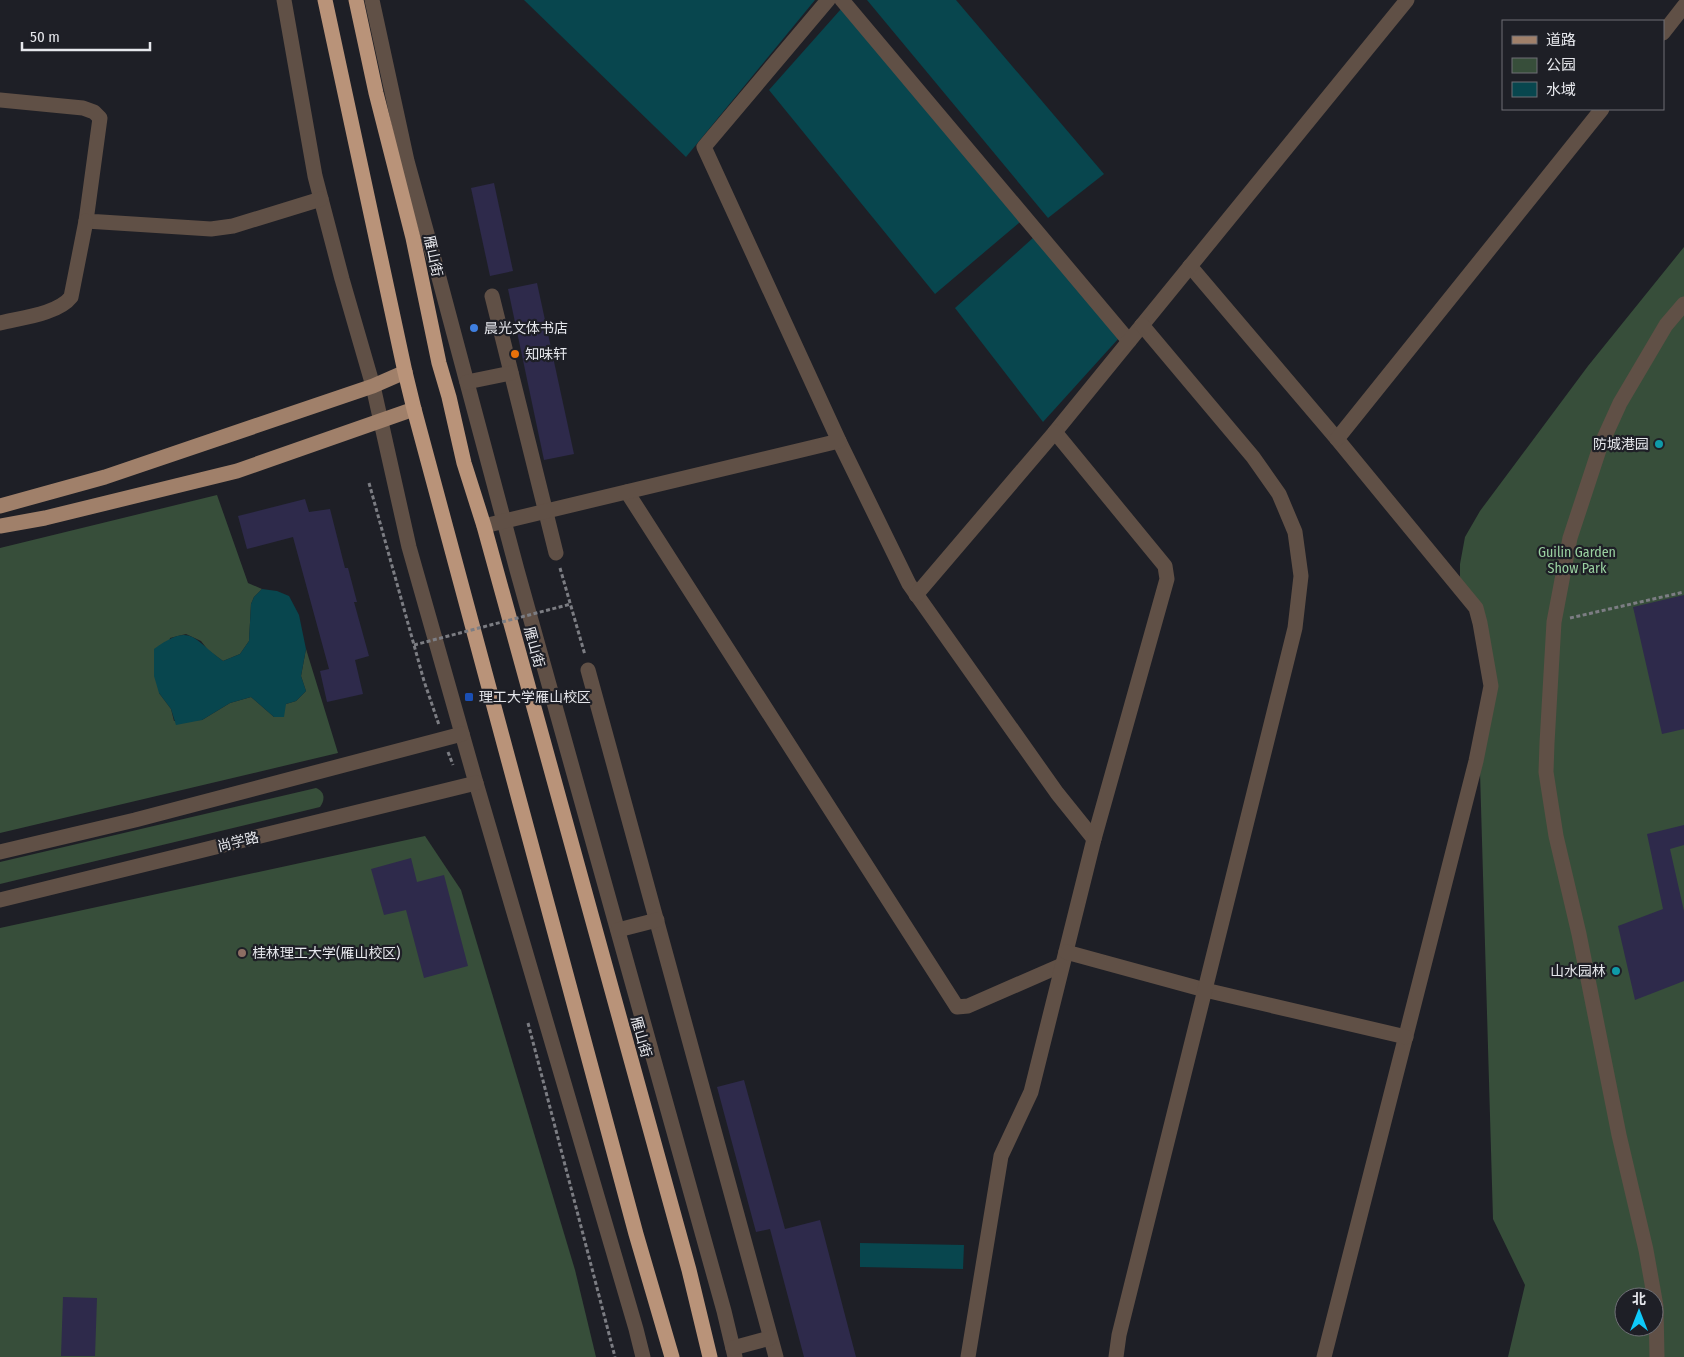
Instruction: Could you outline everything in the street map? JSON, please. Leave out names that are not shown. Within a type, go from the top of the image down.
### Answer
[{"type":"highway","points":[[325,0],[414,409],[636,1234],[672,1357]]},
{"type":"highway","name":"雁山街","points":[[356,0],[376,93],[464,463],[484,526],[688,1270],[710,1357]]},
{"type":"main road","points":[[0,506],[105,477],[373,386],[405,372]]},
{"type":"main road","points":[[0,526],[45,518],[237,471],[414,409]]},
{"type":"street","points":[[284,0],[315,176],[373,386],[409,547],[643,1357]]},
{"type":"street","points":[[372,0],[407,161],[734,1352],[770,1338]]},
{"type":"street","points":[[828,0],[704,147],[839,440],[909,584],[1057,793],[1094,839]]},
{"type":"street","points":[[842,0],[1129,341]]},
{"type":"street","points":[[916,595],[1054,432],[1407,0]]},
{"type":"street","points":[[1664,32],[1684,6]]},
{"type":"street","points":[[0,100],[83,108],[94,112],[100,118],[86,221],[71,298],[67,303],[55,309],[0,323]]},
{"type":"street","points":[[1337,439],[1601,110]]},
{"type":"street","points":[[86,221],[211,229],[233,226],[321,199]]},
{"type":"street","points":[[1190,266],[1337,439],[1476,608],[1491,686],[1476,761],[1324,1357]]},
{"type":"street","points":[[492,296],[556,553]]},
{"type":"street","points":[[1657,1357],[1656,1306],[1646,1250],[1619,1135],[1579,934],[1556,836],[1546,772],[1546,743],[1554,622],[1570,538],[1600,447],[1620,402],[1666,325],[1684,304]]},
{"type":"street","points":[[1116,1357],[1119,1335],[1295,628],[1301,576],[1295,532],[1279,494],[1253,457],[1142,325]]},
{"type":"street","points":[[467,382],[511,373]]},
{"type":"street","points":[[968,1357],[1001,1156],[1032,1092],[1094,839],[1167,579],[1165,566],[1054,432]]},
{"type":"street","points":[[484,526],[839,440]]},
{"type":"street","points":[[627,492],[957,1007],[968,1006],[1064,959],[1406,1037]]},
{"type":"street","points":[[588,670],[776,1357]]},
{"type":"street","points":[[0,852],[135,820],[462,734]]},
{"type":"street","name":"尚学路","points":[[0,900],[476,783]]},
{"type":"street","points":[[618,930],[657,920]]},
{"type":"path","points":[[369,483],[414,645],[460,788]]},
{"type":"path","points":[[556,553],[588,670]]},
{"type":"path","points":[[1554,622],[1684,592]]},
{"type":"path","points":[[414,645],[571,604]]},
{"type":"path","points":[[526,1017],[615,1357]]},
{"type":"green space","name":"Guilin Garden Show Park","points":[[1684,247],[1684,1357],[1508,1357],[1525,1285],[1493,1219],[1480,772],[1496,695],[1460,577],[1460,564],[1465,537],[1480,511],[1588,366]]},
{"type":"green space","points":[[217,495],[248,583],[262,589],[254,597],[251,604],[249,641],[240,654],[223,661],[208,650],[201,641],[186,634],[170,638],[159,693],[171,709],[174,721],[202,720],[230,703],[251,697],[274,717],[286,704],[296,701],[306,691],[301,676],[306,649],[338,753],[0,833],[0,548]]},
{"type":"green space","points":[[316,788],[321,791],[323,796],[320,807],[0,884],[0,862]]},
{"type":"green space","name":"桂林理工大学(雁山校区)","points":[[425,836],[461,890],[575,1270],[596,1357],[0,1357],[0,928]]},
{"type":"water","points":[[524,0],[815,0],[686,157]]},
{"type":"water","points":[[867,0],[956,0],[1104,174],[1048,218]]},
{"type":"water","points":[[841,9],[1020,222],[935,294],[769,90]]},
{"type":"water","points":[[1034,237],[1119,338],[1043,422],[955,308]]},
{"type":"water","points":[[262,589],[277,591],[289,596],[299,615],[306,649],[301,676],[306,691],[296,701],[286,704],[284,717],[274,717],[251,697],[230,703],[202,720],[176,725],[171,709],[159,693],[154,676],[154,649],[176,636],[184,635],[198,640],[223,661],[240,654],[249,641],[251,604],[254,597]]},
{"type":"water","points":[[860,1243],[964,1245],[963,1269],[860,1267]]},
{"type":"building","points":[[494,183],[513,271],[490,276],[471,188]]},
{"type":"building","points":[[537,283],[574,454],[544,460],[508,289]]},
{"type":"building","points":[[305,499],[309,512],[330,509],[345,568],[348,568],[357,602],[354,602],[369,656],[355,660],[363,694],[327,702],[320,671],[329,669],[293,537],[247,549],[238,516]]},
{"type":"building","points":[[1684,595],[1684,729],[1662,734],[1633,607]]},
{"type":"building","points":[[1684,825],[1684,845],[1670,849],[1684,911],[1684,981],[1635,1000],[1618,926],[1663,909],[1647,834]]},
{"type":"building","points":[[411,858],[417,882],[444,875],[468,966],[424,978],[406,910],[384,915],[371,869]]},
{"type":"building","points":[[744,1080],[785,1229],[820,1220],[856,1357],[804,1357],[770,1229],[756,1232],[717,1087]]},
{"type":"building","points":[[63,1297],[97,1298],[95,1356],[61,1356]]},
{"type":"place","name":"晨光文体书店","points":[[474,328]]},
{"type":"place","name":"知味轩","points":[[515,354]]},
{"type":"place","name":"防城港园","points":[[1659,444]]},
{"type":"place","name":"理工大学雁山校区","points":[[469,697]]},
{"type":"place","name":"桂林理工大学(雁山校区)","points":[[242,953]]},
{"type":"place","name":"山水园林","points":[[1616,971]]}]
